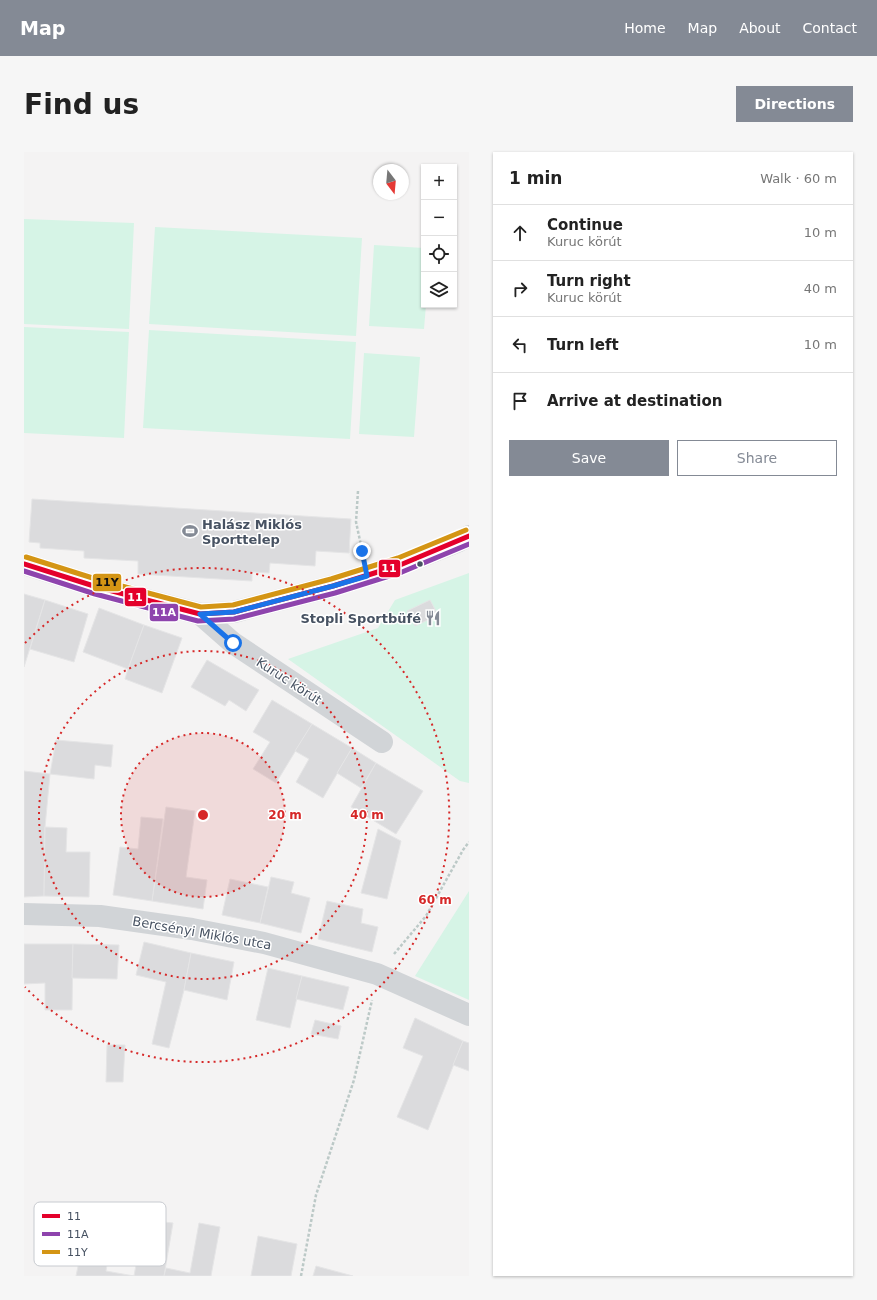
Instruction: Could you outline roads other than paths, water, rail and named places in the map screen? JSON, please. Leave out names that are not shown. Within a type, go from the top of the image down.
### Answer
[{"type":"street","name":"Kuruc körút","points":[[24,564],[97,587],[200,614],[234,612],[367,576],[459,542],[469,536]]},
{"type":"street","name":"Kuruc körút","points":[[200,614],[233,643],[382,742]]},
{"type":"street","name":"Bercsényi Miklós utca","points":[[24,914],[100,916],[192,929],[264,943],[377,974],[469,1015]]},
{"type":"place","name":"Halász Miklós Sporttelep","points":[[190,531]]},
{"type":"place","name":"Stopli Sportbüfé","points":[[433,618]]}]
